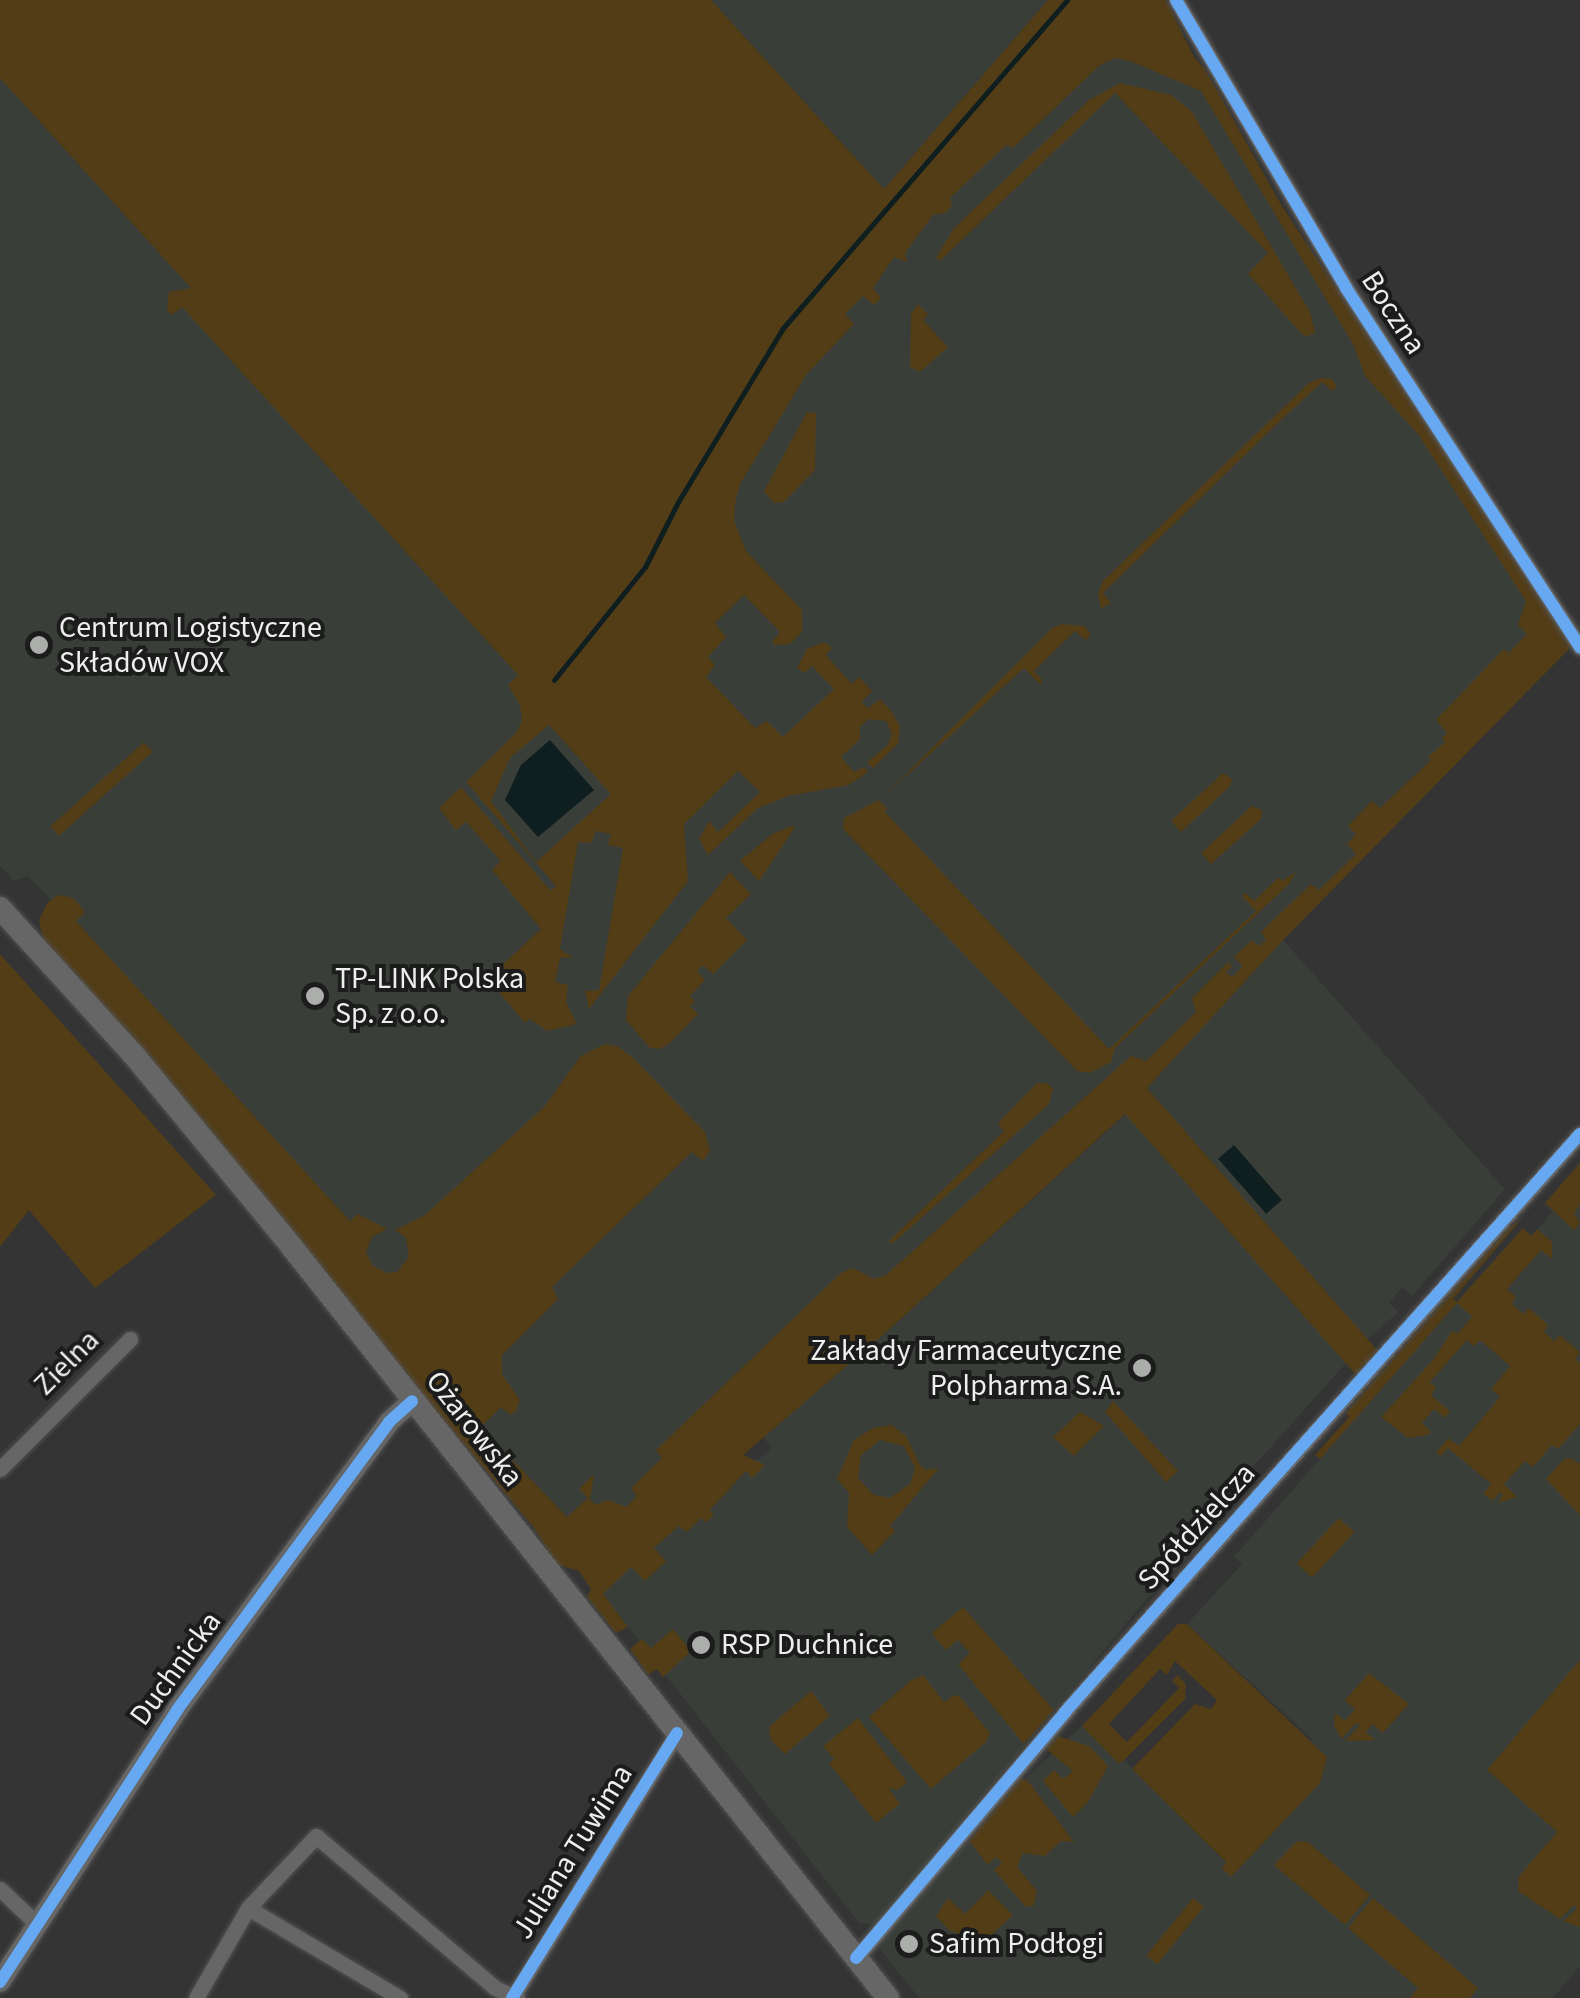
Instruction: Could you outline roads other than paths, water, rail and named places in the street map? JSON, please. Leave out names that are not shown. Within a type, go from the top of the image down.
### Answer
[{"type":"main road","name":"Ożarowska","points":[[0,908],[133,1054],[888,1998]]},
{"type":"street","name":"Boczna","points":[[1176,0],[1346,288],[1580,647]]},
{"type":"street","name":"Spółdzielcza","points":[[856,1958],[1065,1712],[1580,1134]]},
{"type":"street","name":"Zielna","points":[[0,1469],[130,1339]]},
{"type":"street","name":"Duchnicka","points":[[0,1982],[176,1710],[389,1422],[412,1400]]},
{"type":"street","name":"Juliana Tuwima","points":[[514,1997],[677,1733]]},
{"type":"street","points":[[196,1998],[248,1908],[316,1836],[495,1988],[514,1997]]},
{"type":"street","points":[[0,1888],[36,1924]]},
{"type":"street","points":[[248,1908],[400,1998]]},
{"type":"waterway","points":[[554,680],[645,567],[678,502],[783,328],[1067,0]]},
{"type":"place","name":"Centrum Logistyczne Składów VOX","points":[[39,645]]},
{"type":"place","name":"TP-LINK Polska Sp. z o.o.","points":[[315,996]]},
{"type":"place","name":"Zakłady Farmaceutyczne Polpharma S.A.","points":[[1142,1368]]},
{"type":"place","name":"RSP Duchnice","points":[[701,1645]]},
{"type":"place","name":"Safim Podłogi","points":[[909,1944]]}]
